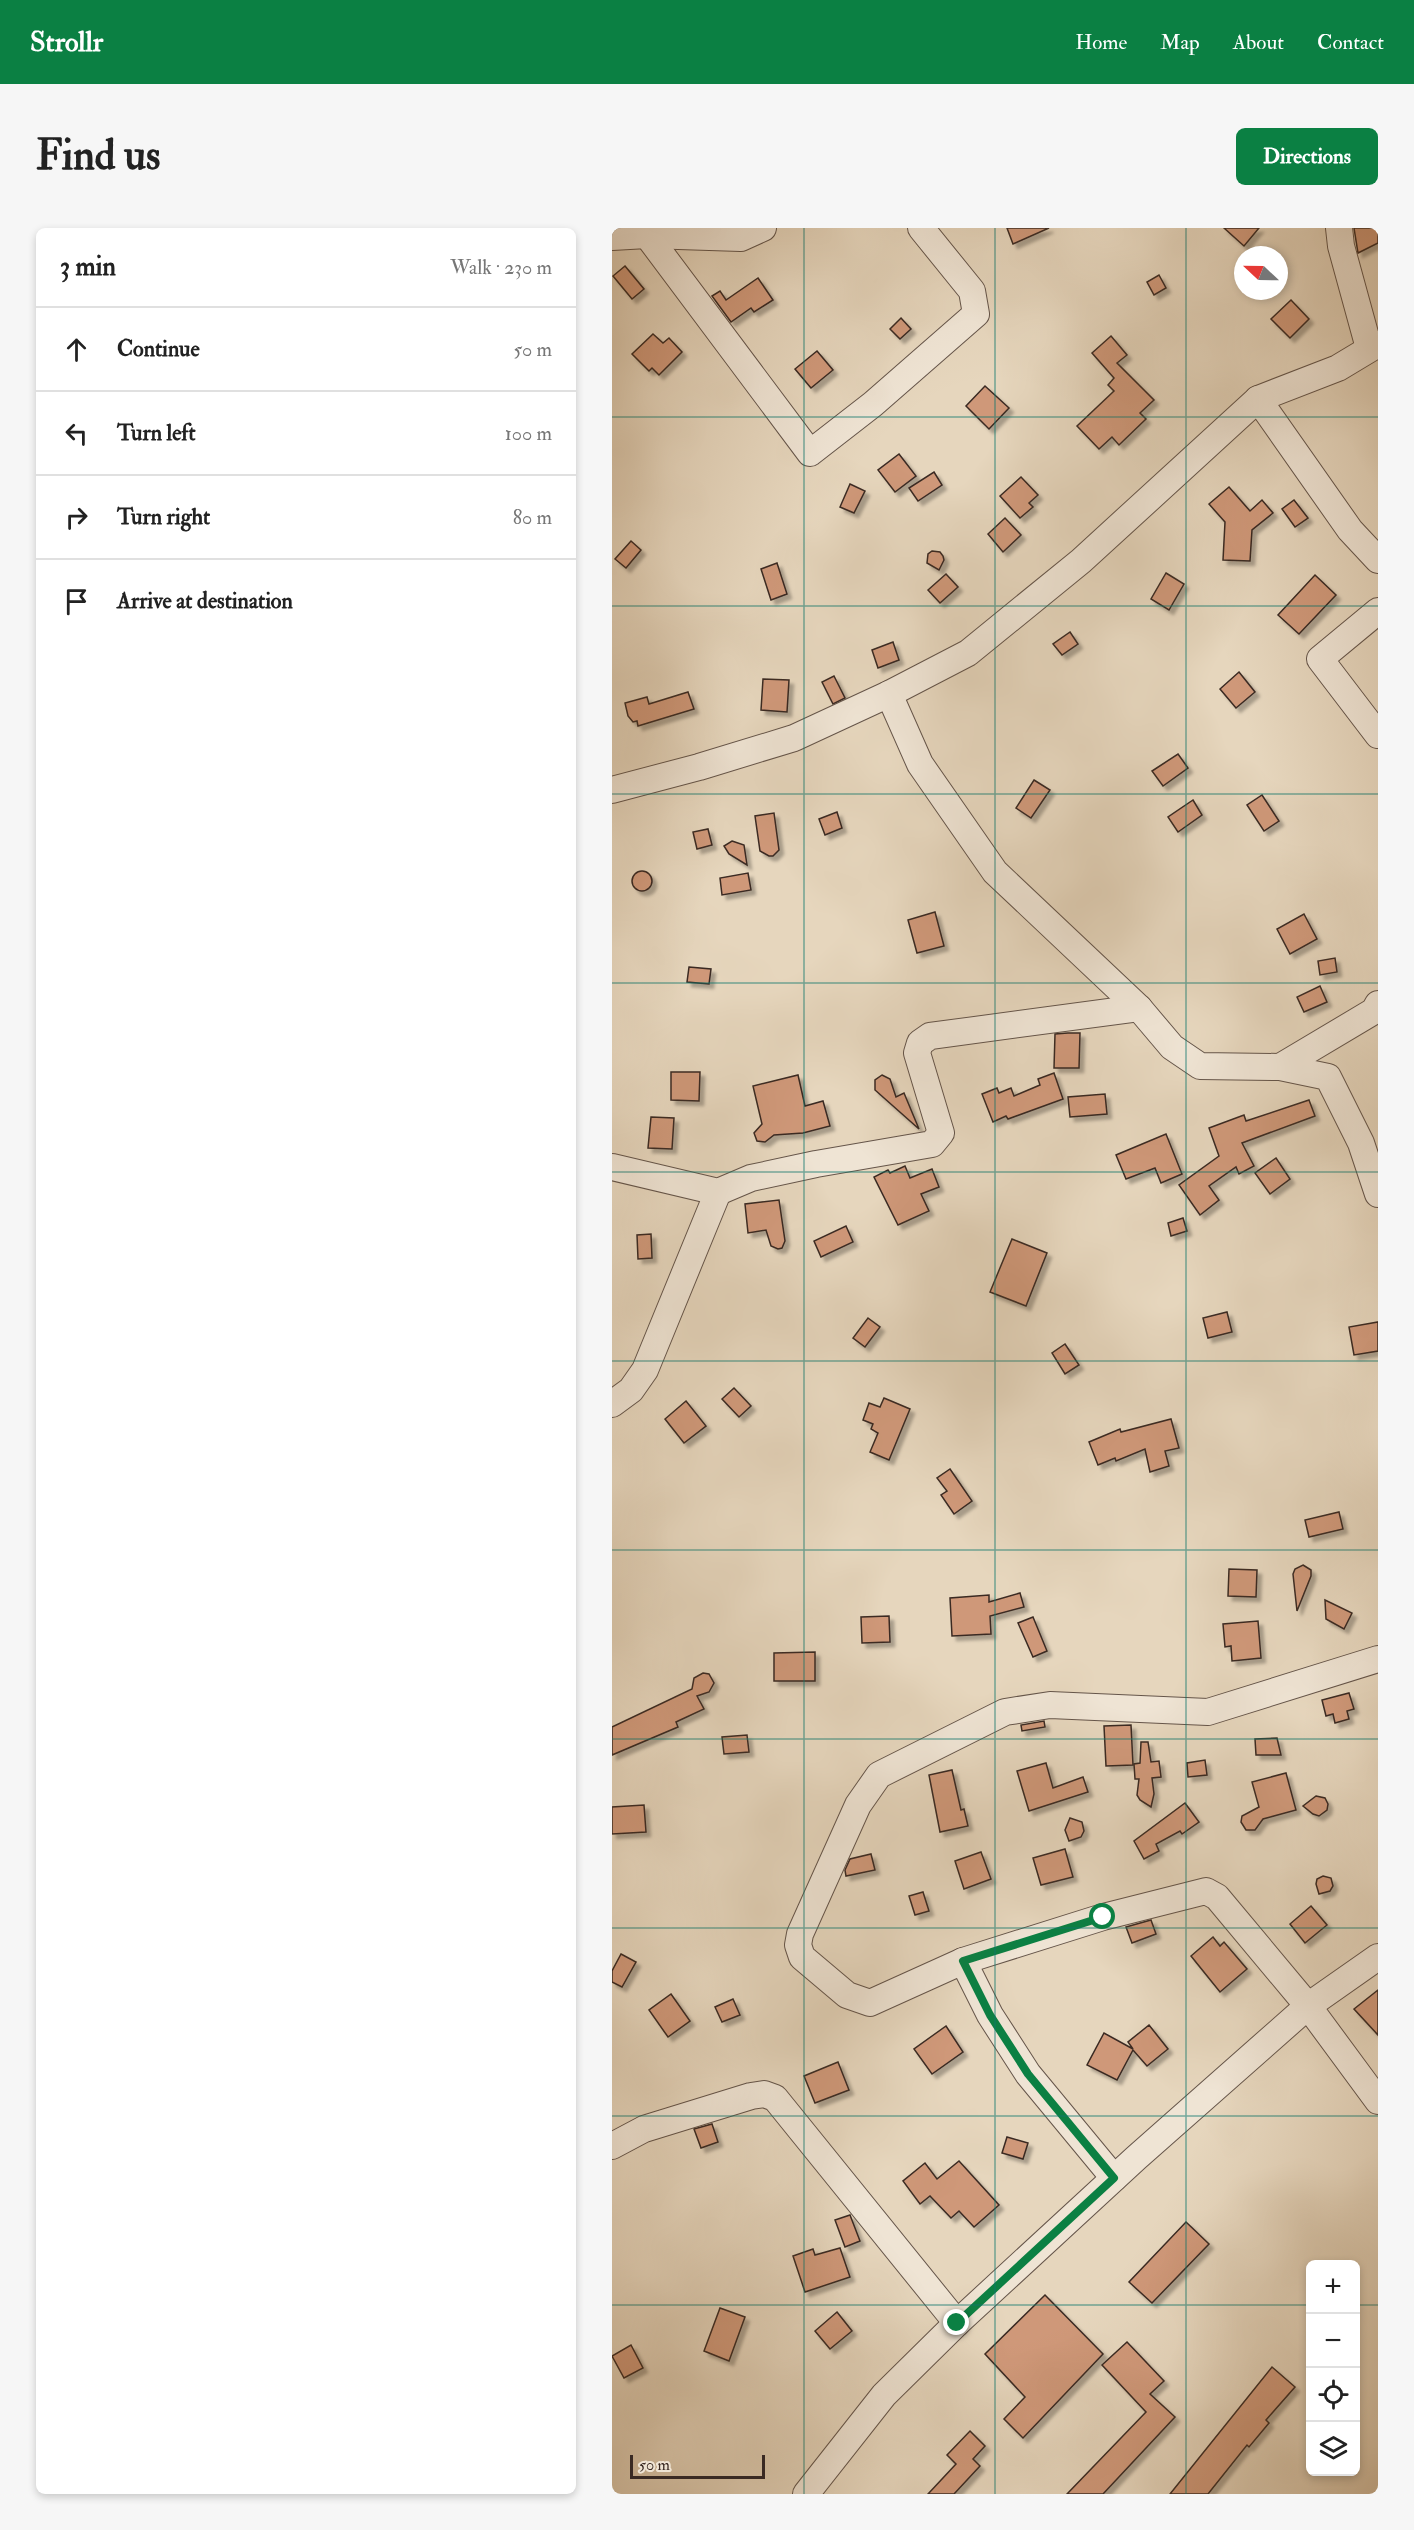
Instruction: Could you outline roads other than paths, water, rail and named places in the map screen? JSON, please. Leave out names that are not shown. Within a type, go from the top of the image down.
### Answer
[{"type":"street","points":[[612,237],[647,235],[741,238],[763,228]]},
{"type":"street","points":[[647,235],[810,453],[873,404],[976,314],[972,291],[921,228]]},
{"type":"street","points":[[612,790],[794,738],[889,694],[968,653],[1081,561],[1258,399],[1338,368],[1373,346],[1341,246],[1340,228]]},
{"type":"street","points":[[1258,399],[1350,530],[1378,560]]},
{"type":"street","points":[[1378,611],[1320,659],[1378,735]]},
{"type":"street","points":[[889,694],[920,764],[995,872],[1139,1008],[1172,1047],[1200,1066],[1280,1067],[1328,1077],[1361,1143],[1378,1194]]},
{"type":"street","points":[[1280,1067],[1374,1011],[1378,1004]]},
{"type":"street","points":[[612,1167],[718,1192],[762,1176],[816,1164],[932,1144],[941,1133],[917,1053],[921,1043],[930,1036],[1139,1008]]},
{"type":"street","points":[[612,1404],[631,1390],[645,1370],[718,1192]]},
{"type":"street","points":[[1378,1659],[1208,1712],[1050,1705],[1005,1712],[879,1775],[858,1805],[800,1934],[798,1945],[802,1957],[847,1995],[870,2003],[963,1961],[1103,1917],[1206,1891],[1217,1897],[1308,2006],[1378,2101]]},
{"type":"street","points":[[806,2494],[884,2394],[957,2323],[1114,2178],[1308,2006],[1378,1957]]},
{"type":"street","points":[[963,1961],[990,2015],[1028,2074],[1114,2178]]},
{"type":"street","points":[[612,2146],[644,2129],[752,2096],[764,2094],[775,2098],[957,2323]]}]
